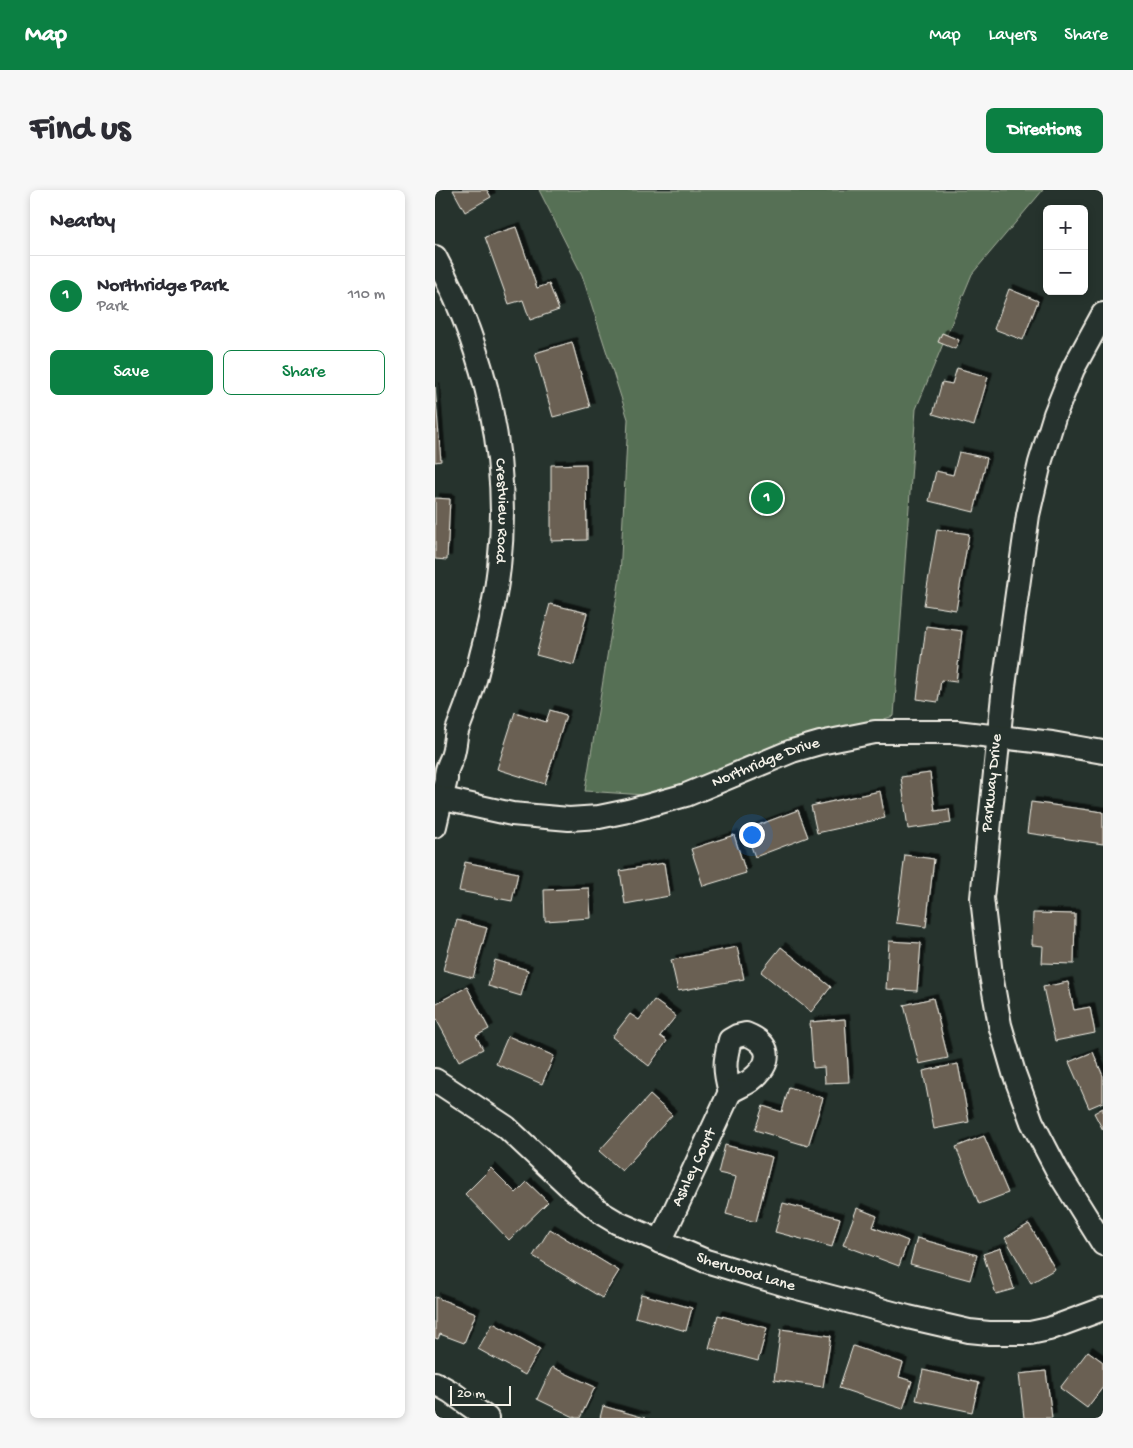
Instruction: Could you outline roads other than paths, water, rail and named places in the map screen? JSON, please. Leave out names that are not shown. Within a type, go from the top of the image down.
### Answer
[{"type":"street","name":"Crestview Road","points":[[435,257],[461,312],[482,374],[494,421],[501,482],[502,524],[499,568],[492,614],[472,689],[453,743],[446,779],[438,798],[435,826]]},
{"type":"street","name":"Parkway Drive","points":[[1103,314],[1073,369],[1055,414],[1040,463],[1028,514],[1004,686],[982,898],[991,975],[1000,1025],[1014,1073],[1032,1122],[1057,1170],[1103,1244]]},
{"type":"street","name":"Northridge Drive","points":[[438,798],[512,814],[569,819],[599,817],[686,795],[793,751],[820,743],[875,732],[930,731],[999,737],[1052,743],[1103,752]]},
{"type":"street","name":"Sherwood Lane","points":[[435,1080],[506,1127],[570,1188],[603,1214],[618,1223],[706,1261],[908,1318],[969,1331],[989,1333],[1030,1332],[1067,1323],[1103,1309]]},
{"type":"street","name":"Ashley Court","points":[[660,1242],[729,1092]]},
{"type":"street","points":[[435,1383],[487,1418]]},
{"type":"place","name":"Northridge Park","points":[[767,498]]}]
